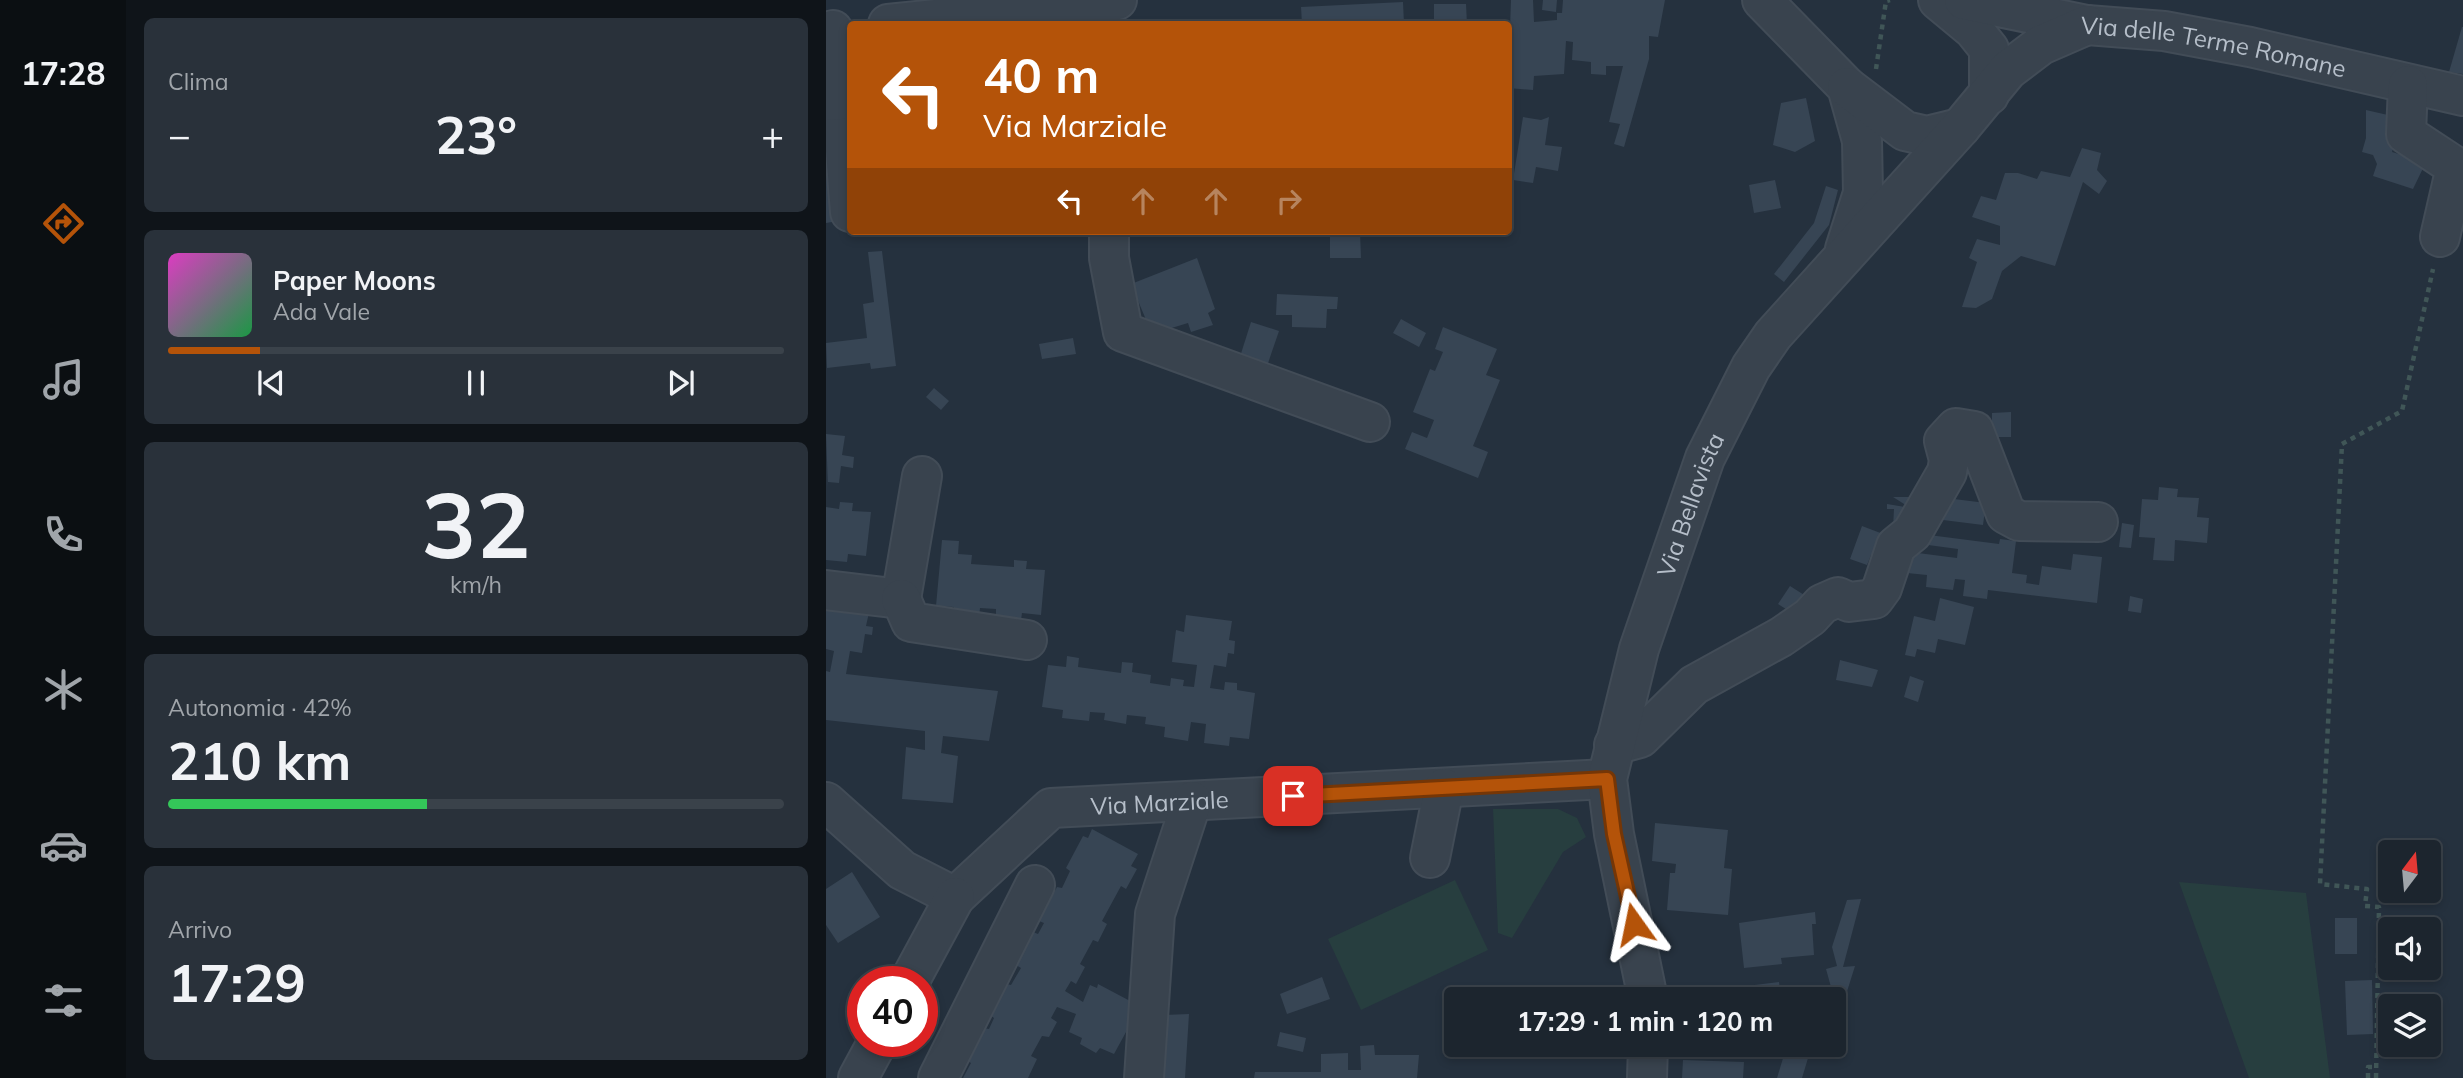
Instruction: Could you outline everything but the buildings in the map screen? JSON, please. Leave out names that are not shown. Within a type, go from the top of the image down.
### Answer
[{"type":"street","points":[[1762,0],[1847,87],[1905,131],[1927,136],[1960,128]]},
{"type":"street","points":[[1938,0],[1973,29],[1989,49],[1989,95]]},
{"type":"street","name":"Via delle Terme Romane","points":[[1964,0],[2087,25],[2164,31],[2250,47],[2463,96]]},
{"type":"street","points":[[932,21],[1108,9]]},
{"type":"street","name":"Via Bellavista","points":[[1646,987],[1614,834],[1611,762],[1639,649],[1705,458],[1751,367],[1773,335],[1960,128],[2008,70],[2041,45],[2087,25]]},
{"type":"street","points":[[837,30],[833,101],[847,192]]},
{"type":"street","points":[[2408,85],[2406,134],[2456,167],[2440,237]]},
{"type":"street","points":[[1842,261],[1863,193],[1862,141],[1847,87]]},
{"type":"street","points":[[1109,235],[1109,258],[1124,332],[1370,422]]},
{"type":"street","name":"Via Marziale","points":[[918,966],[955,897],[1051,808],[1444,788],[1611,762],[1640,738],[1694,685],[1781,637],[1810,617],[1822,604],[1838,597],[1849,602],[1874,599],[1882,588],[1896,546],[1912,533],[1940,487],[1949,460],[1944,441],[1956,428],[1974,431],[2006,514],[2019,521],[2098,523]]},
{"type":"street","points":[[922,475],[901,599],[911,622],[1027,639]]},
{"type":"street","points":[[826,590],[901,599]]},
{"type":"street","points":[[1430,858],[1444,788]]},
{"type":"street","points":[[1144,1078],[1155,914],[1192,801]]},
{"type":"street","points":[[826,802],[902,870],[955,897]]},
{"type":"street","points":[[938,1078],[1035,885]]},
{"type":"street","points":[[858,1078],[869,1057]]},
{"type":"street","points":[[1647,1078],[1648,1057]]},
{"type":"path","points":[[1847,87],[1875,74],[1886,0]]},
{"type":"path","points":[[2376,1078],[2379,907],[2365,906],[2367,888],[2320,884],[2342,444],[2402,411],[2440,237]]},
{"type":"path","points":[[2368,1078],[2368,1068],[2376,1067]]},
{"type":"green space","points":[[1493,809],[1558,809],[1577,818],[1586,837],[1563,852],[1512,938],[1498,933]]},
{"type":"green space","points":[[1455,880],[1488,950],[1361,1010],[1328,939]]},
{"type":"green space","points":[[2179,882],[2306,893],[2330,1078],[2249,1078]]},
{"type":"route","points":[[1293,796],[1607,779],[1614,834],[1634,924]]}]
